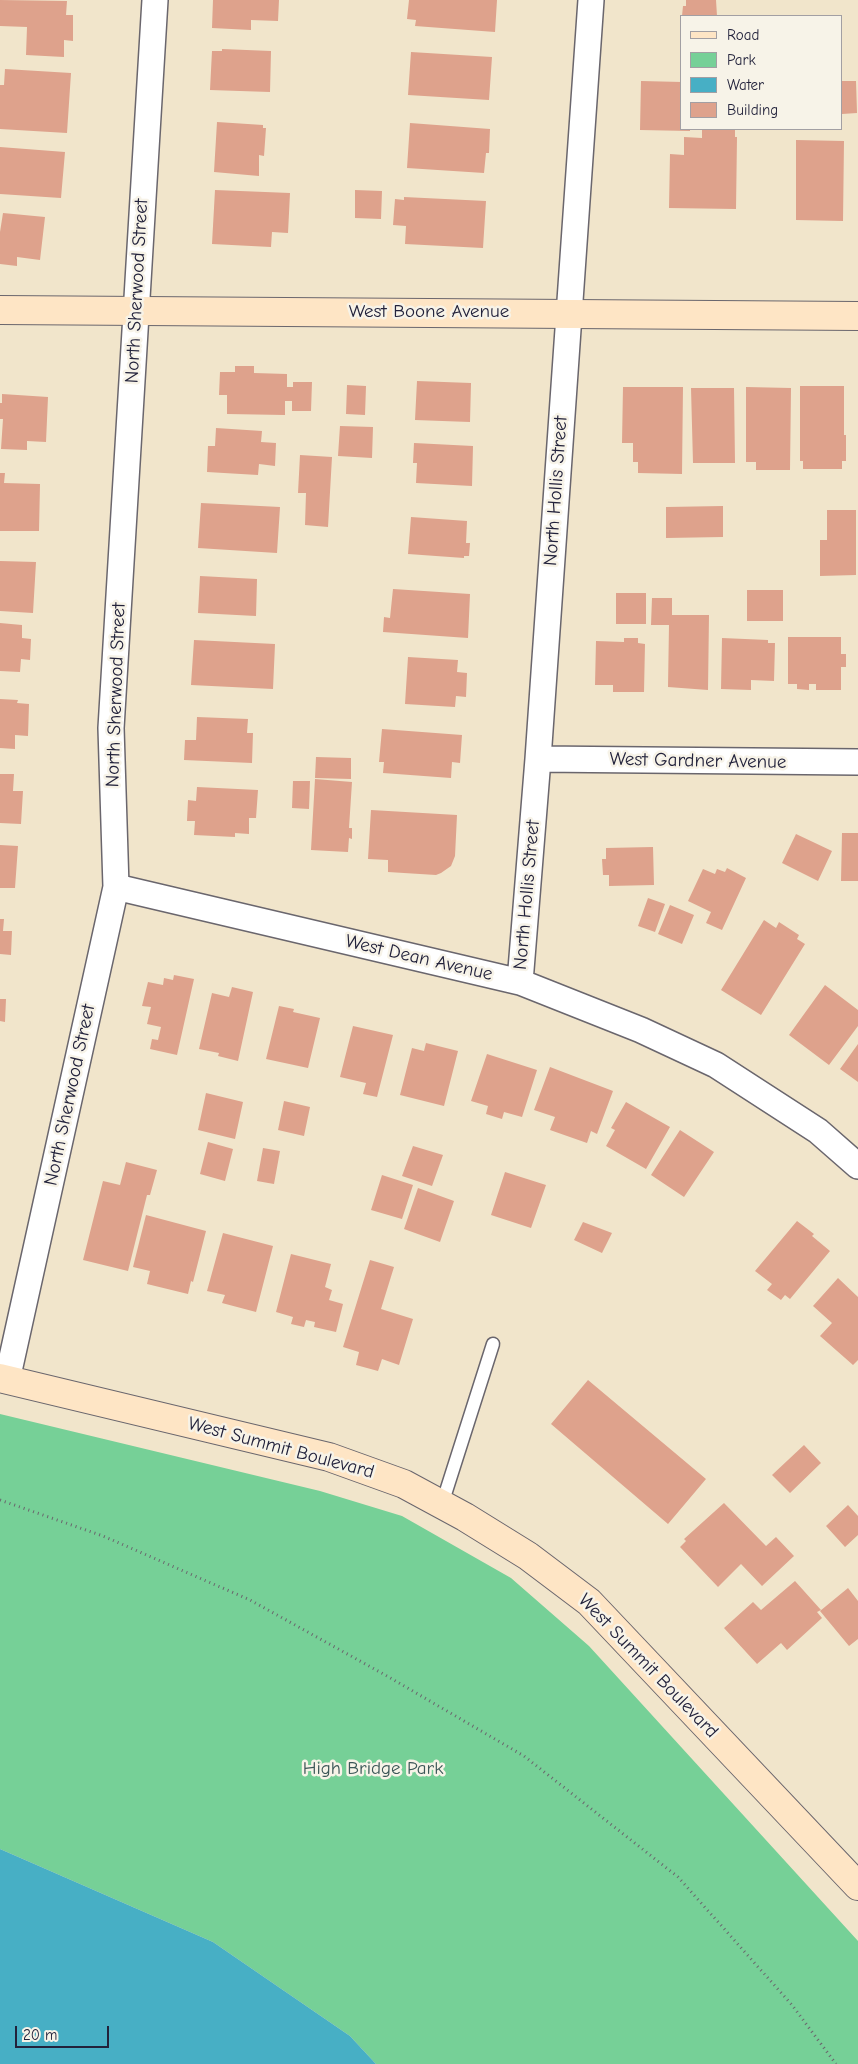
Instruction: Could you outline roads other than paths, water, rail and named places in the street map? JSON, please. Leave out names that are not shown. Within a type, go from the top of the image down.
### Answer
[{"type":"street","name":"North Sherwood Street","points":[[3,1379],[116,887],[112,728],[154,0]]},
{"type":"street","name":"North Hollis Street","points":[[520,982],[538,759],[591,0]]},
{"type":"street","name":"West Boone Avenue","points":[[0,310],[858,316]]},
{"type":"street","name":"West Gardner Avenue","points":[[538,759],[858,762]]},
{"type":"street","name":"West Dean Avenue","points":[[116,887],[520,982],[641,1030],[716,1065],[818,1131],[858,1166]]},
{"type":"street","name":"West Summit Boulevard","points":[[3,1379],[329,1457],[404,1484],[442,1504],[528,1556],[589,1602],[858,1886]]},
{"type":"lane","points":[[442,1504],[493,1344]]},
{"type":"water","points":[[0,1849],[213,1942],[350,2036],[376,2064],[0,2064]]},
{"type":"park label","name":"High Bridge Park","points":[[373,1769]]}]
